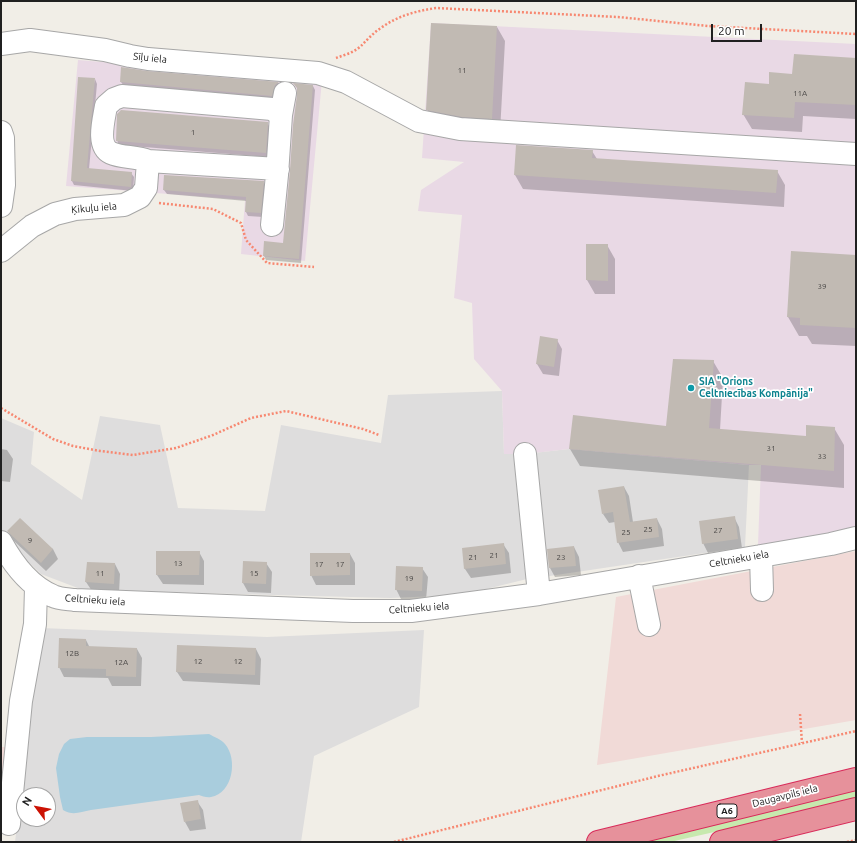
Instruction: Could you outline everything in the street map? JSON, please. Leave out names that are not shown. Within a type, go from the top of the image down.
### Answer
[{"type":"highway","name":"Daugavpils iela","points":[[598,842],[856,779]]},
{"type":"highway","points":[[721,842],[856,809]]},
{"type":"street","name":"Sīļu iela","points":[[1,44],[30,40],[106,50],[130,56],[299,72],[318,72],[346,82],[419,121],[460,129],[856,154]]},
{"type":"street","points":[[272,225],[278,169],[281,115],[285,93]]},
{"type":"street","points":[[278,169],[148,161],[142,158],[111,153],[104,148],[102,142],[106,106],[114,99],[122,96],[272,109],[281,115]]},
{"type":"street","points":[[1,132],[3,138],[4,185],[1,206]]},
{"type":"street","points":[[132,200],[140,197],[146,188],[148,161]]},
{"type":"street","name":"Ķikuļu iela","points":[[1,251],[32,226],[55,214],[75,209],[124,205],[132,200]]},
{"type":"street","points":[[525,454],[539,594]]},
{"type":"street","name":"Celtnieku iela","points":[[1,542],[7,566],[36,587],[54,597],[75,600],[353,611],[411,611],[539,594],[831,544],[856,538]]},
{"type":"street","points":[[761,556],[762,590]]},
{"type":"street","points":[[639,576],[648,625]]},
{"type":"street","points":[[9,824],[21,701],[35,624],[36,587]]},
{"type":"path","points":[[330,60],[348,54],[359,48],[380,28],[402,16],[422,10],[436,8],[618,17],[708,26],[856,34]]},
{"type":"path","points":[[132,200],[213,209],[241,223],[246,240],[267,263],[285,266],[314,267]]},
{"type":"path","points":[[1,408],[53,438],[73,446],[133,455],[176,448],[214,435],[252,418],[286,411],[363,429],[379,436]]},
{"type":"path","points":[[800,714],[802,743]]},
{"type":"path","points":[[394,842],[658,776],[856,731]]},
{"type":"path","points":[[847,842],[856,840]]},
{"type":"shaded area","points":[[431,23],[856,44],[856,530],[758,545],[761,465],[569,449],[525,454],[504,454],[502,391],[474,359],[472,303],[454,298],[462,215],[418,211],[421,190],[464,162],[422,158]]},
{"type":"shaded area","points":[[78,60],[322,80],[305,261],[241,254],[245,200],[66,186]]},
{"type":"shaded area","points":[[502,391],[504,454],[518,454],[527,579],[462,595],[390,598],[83,590],[41,574],[4,539],[1,532],[1,418],[34,432],[31,464],[82,500],[100,416],[160,425],[178,508],[265,511],[281,425],[381,443],[388,395]]},
{"type":"shaded area","points":[[569,449],[749,465],[745,547],[543,577],[533,453]]},
{"type":"shaded area","points":[[856,551],[856,720],[597,765],[616,597]]},
{"type":"shaded area","points":[[41,628],[267,637],[424,630],[419,707],[314,756],[301,842],[15,842],[17,827],[56,827],[56,787],[22,787]]},
{"type":"shaded area","points":[[1,747],[8,747],[1,784]]},
{"type":"green space","points":[[856,790],[856,800],[670,842],[635,842]]},
{"type":"water","points":[[209,734],[225,744],[229,750],[231,758],[232,766],[229,782],[218,794],[209,797],[199,795],[77,813],[70,813],[63,810],[56,768],[59,754],[64,744],[70,739],[87,737],[151,737]]},
{"type":"building","points":[[431,23],[497,26],[492,119],[462,117],[426,110]]},
{"type":"building","points":[[794,54],[856,58],[856,105],[795,102],[794,118],[742,115],[745,82],[769,84],[769,72],[792,74]]},
{"type":"building","points":[[121,67],[147,71],[279,82],[275,85],[272,96],[120,82]]},
{"type":"building","points":[[78,77],[95,78],[87,168],[132,172],[131,187],[71,181]]},
{"type":"building","points":[[293,83],[313,85],[299,259],[263,256],[264,241],[283,243],[297,95],[297,88]]},
{"type":"building","points":[[121,110],[268,122],[266,153],[116,141],[117,114]]},
{"type":"building","points":[[516,145],[593,150],[592,158],[778,170],[776,193],[514,175]]},
{"type":"building","points":[[164,175],[264,181],[261,213],[245,212],[246,197],[163,190]]},
{"type":"building","points":[[586,244],[608,244],[608,281],[586,280]]},
{"type":"building","points":[[791,251],[856,255],[856,328],[800,325],[800,318],[787,317]]},
{"type":"building","points":[[540,336],[558,339],[554,367],[536,364]]},
{"type":"building","name":"SIA \"Orions Celtniecības Kompānija\"","points":[[673,359],[714,360],[709,428],[806,436],[806,425],[835,427],[834,471],[569,449],[573,415],[666,426]]},
{"type":"building","points":[[624,486],[630,522],[657,518],[659,537],[617,543],[613,512],[602,514],[598,490]]},
{"type":"building","points":[[735,516],[738,539],[702,544],[699,521]]},
{"type":"building","points":[[20,518],[53,549],[41,563],[7,531]]},
{"type":"building","points":[[504,543],[506,564],[464,569],[462,548]]},
{"type":"building","points":[[574,546],[576,566],[549,568],[547,549]]},
{"type":"building","points":[[156,551],[200,551],[199,575],[156,575]]},
{"type":"building","points":[[310,553],[350,553],[350,575],[310,576]]},
{"type":"building","points":[[243,561],[267,562],[266,584],[242,583]]},
{"type":"building","points":[[87,562],[115,563],[114,584],[85,582]]},
{"type":"building","points":[[396,566],[423,567],[422,591],[395,590]]},
{"type":"building","points":[[59,638],[86,639],[86,646],[137,648],[136,677],[106,676],[106,669],[58,668]]},
{"type":"building","points":[[177,645],[256,648],[255,675],[176,672]]},
{"type":"building","points":[[198,800],[201,819],[184,822],[180,803]]},
{"type":"place","name":"SIA \"Orions Celtniecības Kompānija\"","points":[[691,388]]}]
